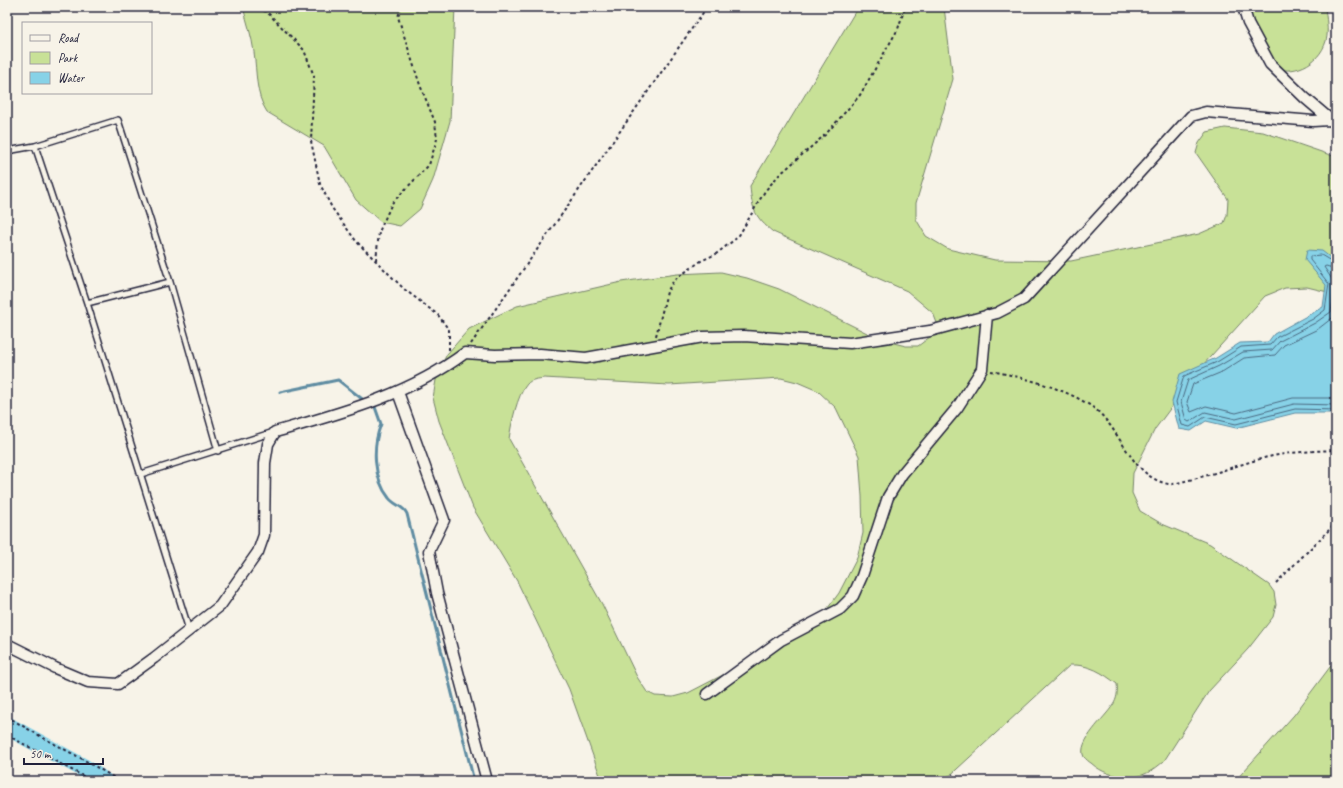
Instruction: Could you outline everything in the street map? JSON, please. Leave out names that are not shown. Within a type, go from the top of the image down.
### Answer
[{"type":"street","points":[[1243,7],[1248,23],[1270,64],[1334,120]]},
{"type":"street","points":[[7,644],[55,668],[88,682],[118,684],[154,658],[220,606],[258,552],[264,535],[265,462],[268,444],[275,432],[351,410],[398,392],[448,366],[465,353],[495,355],[540,354],[586,358],[703,337],[744,336],[850,343],[930,331],[998,312],[1024,299],[1191,116],[1206,112],[1313,121],[1334,120]]},
{"type":"street","points":[[707,694],[781,640],[840,609],[853,596],[862,576],[888,497],[902,474],[957,408],[982,369],[987,315]]},
{"type":"street","points":[[398,392],[444,520],[429,551],[437,593],[487,781]]},
{"type":"lane","points":[[7,152],[35,146],[118,120],[170,282],[218,451]]},
{"type":"lane","points":[[35,146],[87,303],[189,630]]},
{"type":"lane","points":[[87,303],[170,282]]},
{"type":"lane","points":[[141,474],[275,432]]},
{"type":"path","points":[[258,7],[268,13],[304,50],[314,76],[311,141],[320,184],[332,208],[356,241],[404,289],[438,315],[449,330],[448,366]]},
{"type":"path","points":[[376,260],[379,232],[392,203],[429,166],[437,139],[435,122],[420,85],[398,17],[401,7]]},
{"type":"path","points":[[465,353],[707,7]]},
{"type":"path","points":[[654,346],[667,292],[674,280],[701,261],[716,254],[738,238],[765,191],[779,175],[826,134],[860,95],[898,29],[905,7]]},
{"type":"path","points":[[982,369],[1017,376],[1071,395],[1091,406],[1103,416],[1134,460],[1151,478],[1169,484],[1206,476],[1266,458],[1296,452],[1336,450]]},
{"type":"path","points":[[1276,583],[1336,523]]},
{"type":"path","points":[[7,716],[47,740],[101,769],[119,781]]},
{"type":"path","points":[[7,735],[92,781]]},
{"type":"path","points":[[942,781],[953,774]]},
{"type":"green space","points":[[243,7],[455,7],[450,121],[433,180],[420,209],[400,226],[381,222],[356,200],[324,146],[267,112],[258,90],[253,46]]},
{"type":"green space","points":[[858,7],[944,7],[953,79],[916,203],[916,219],[926,236],[948,249],[995,260],[1071,261],[1199,234],[1224,223],[1227,215],[1228,199],[1196,153],[1199,143],[1207,132],[1225,128],[1263,132],[1336,157],[1336,294],[1307,287],[1285,288],[1265,296],[1202,366],[1155,429],[1133,473],[1132,493],[1140,511],[1162,524],[1210,544],[1269,585],[1274,592],[1276,605],[1273,617],[1248,649],[1209,691],[1164,761],[1148,773],[1133,777],[1113,775],[1104,772],[1084,757],[1084,744],[1113,705],[1117,693],[1117,684],[1095,670],[1083,666],[1070,665],[944,781],[602,781],[569,689],[517,581],[473,508],[439,421],[433,398],[437,374],[447,354],[469,329],[517,306],[621,282],[677,274],[721,272],[747,278],[779,289],[881,340],[906,346],[918,346],[934,334],[937,323],[933,313],[907,291],[773,232],[758,217],[753,207],[750,186]],"holes":[[[544,378],[669,385],[781,378],[797,382],[818,391],[836,408],[859,456],[863,533],[857,558],[839,593],[822,616],[802,634],[688,693],[673,697],[655,696],[647,692],[637,677],[602,604],[509,439],[513,418],[520,395],[527,384],[533,380]]]},
{"type":"green space","points":[[1241,7],[1325,7],[1327,24],[1326,41],[1317,56],[1304,66],[1287,70],[1271,67]]},
{"type":"green space","points":[[1336,659],[1336,781],[1235,781],[1294,715]]},
{"type":"water","points":[[1307,250],[1322,251],[1336,262],[1336,413],[1295,413],[1236,428],[1206,421],[1191,431],[1179,429],[1172,402],[1180,374],[1216,358],[1240,343],[1268,342],[1274,334],[1323,307],[1326,285],[1305,260]]},
{"type":"waterway","points":[[280,392],[338,380],[366,402]]},
{"type":"waterway","points":[[371,404],[375,407],[381,424],[375,452],[377,472],[389,498],[404,509],[407,514],[474,781]]},
{"type":"waterway","points":[[7,726],[82,767],[103,781]]}]
